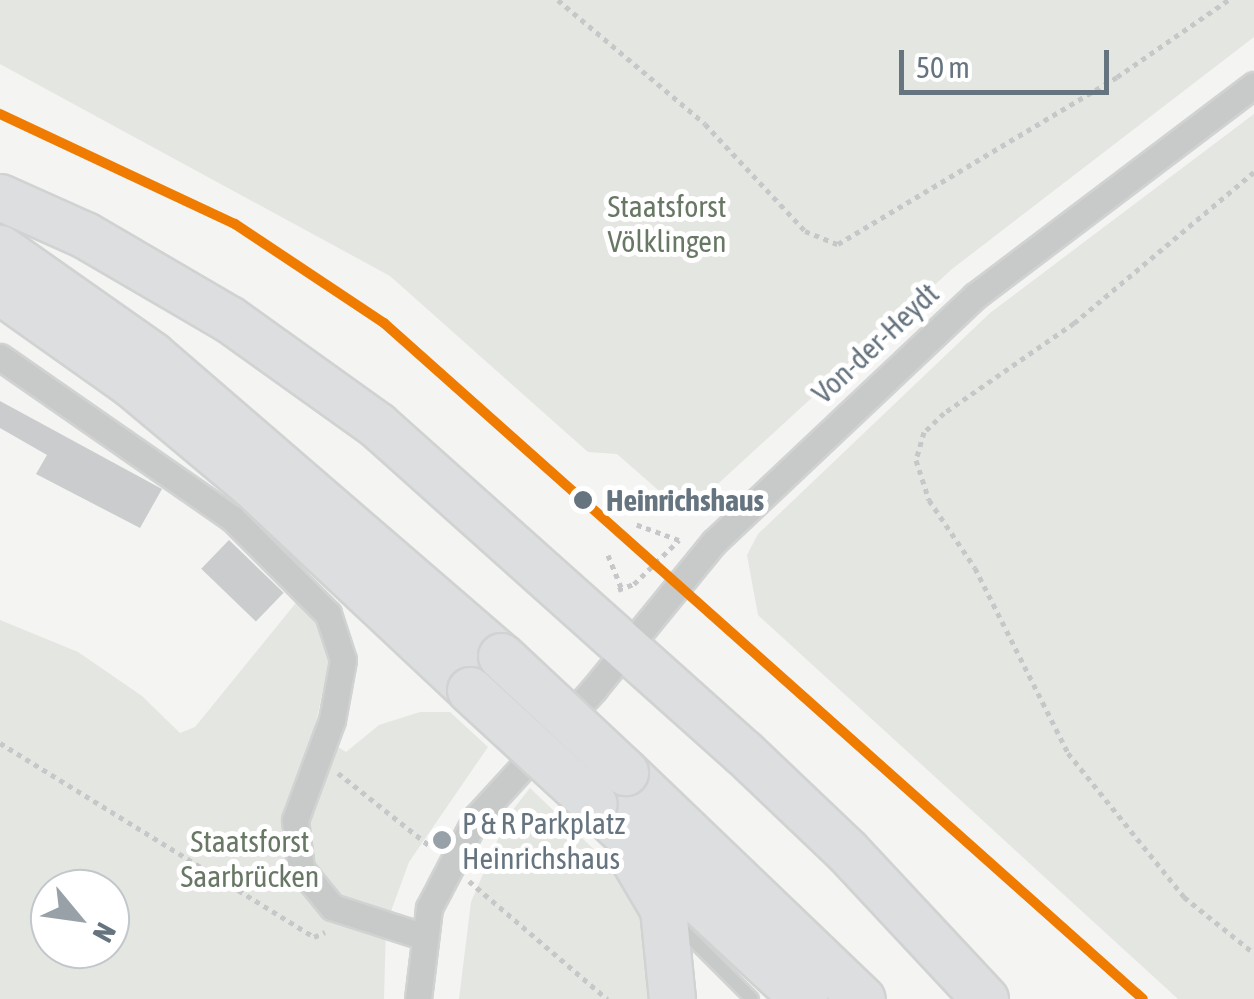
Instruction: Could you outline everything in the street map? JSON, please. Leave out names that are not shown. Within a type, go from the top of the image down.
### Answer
[{"type":"highway","points":[[0,197],[85,235],[229,319],[378,425],[628,647],[846,850],[984,999]]},
{"type":"highway","points":[[0,248],[152,354],[501,656],[862,999]]},
{"type":"highway","points":[[0,291],[130,382],[236,471],[804,999]]},
{"type":"highway","points":[[594,804],[663,910],[674,988]]},
{"type":"street","name":"Von-der-Heydt","points":[[418,999],[422,936],[448,862],[476,818],[586,698],[714,542],[948,320],[1254,85]]},
{"type":"street","points":[[0,357],[232,518],[328,614],[343,660],[318,758],[294,820],[300,869],[324,900],[358,918],[422,936]]},
{"type":"lane","points":[[663,910],[752,999]]},
{"type":"path","points":[[558,0],[705,124],[806,231],[838,244],[1116,77],[1228,0]]},
{"type":"path","points":[[1254,172],[1074,324],[944,413],[924,432],[916,460],[929,500],[974,568],[1068,753],[1184,897],[1254,953]]},
{"type":"path","points":[[609,596],[622,590],[679,540],[635,524]]},
{"type":"path","points":[[608,555],[622,590]]},
{"type":"path","points":[[0,742],[314,938],[358,918]]},
{"type":"path","points":[[318,758],[448,862],[608,999]]},
{"type":"green space","name":"Staatsforst Völklingen","points":[[0,0],[1254,0],[1254,37],[952,269],[696,504],[673,503],[617,454],[588,452],[390,276],[0,64]]},
{"type":"green space","points":[[1254,114],[1254,999],[1178,999],[758,615],[747,555],[758,534],[990,313]]},
{"type":"green space","name":"Staatsforst Saarbrücken","points":[[299,599],[327,630],[329,661],[314,732],[346,752],[379,725],[420,712],[450,712],[488,747],[409,862],[386,925],[384,999],[0,999],[0,620],[78,652],[142,696],[180,733],[195,727]]},
{"type":"green space","points":[[530,788],[606,861],[645,915],[652,999],[459,999],[471,902],[508,816]]},
{"type":"building","points":[[0,401],[162,489],[140,528],[36,474],[47,455],[0,428]]},
{"type":"building","points":[[229,540],[284,593],[256,622],[201,569]]},
{"type":"transit line","points":[[0,114],[235,224],[384,323],[1143,999]]},
{"type":"place","name":"Heinrichshaus","points":[[583,500]]},
{"type":"place","name":"P & R Parkplatz Heinrichshaus","points":[[442,840]]}]
